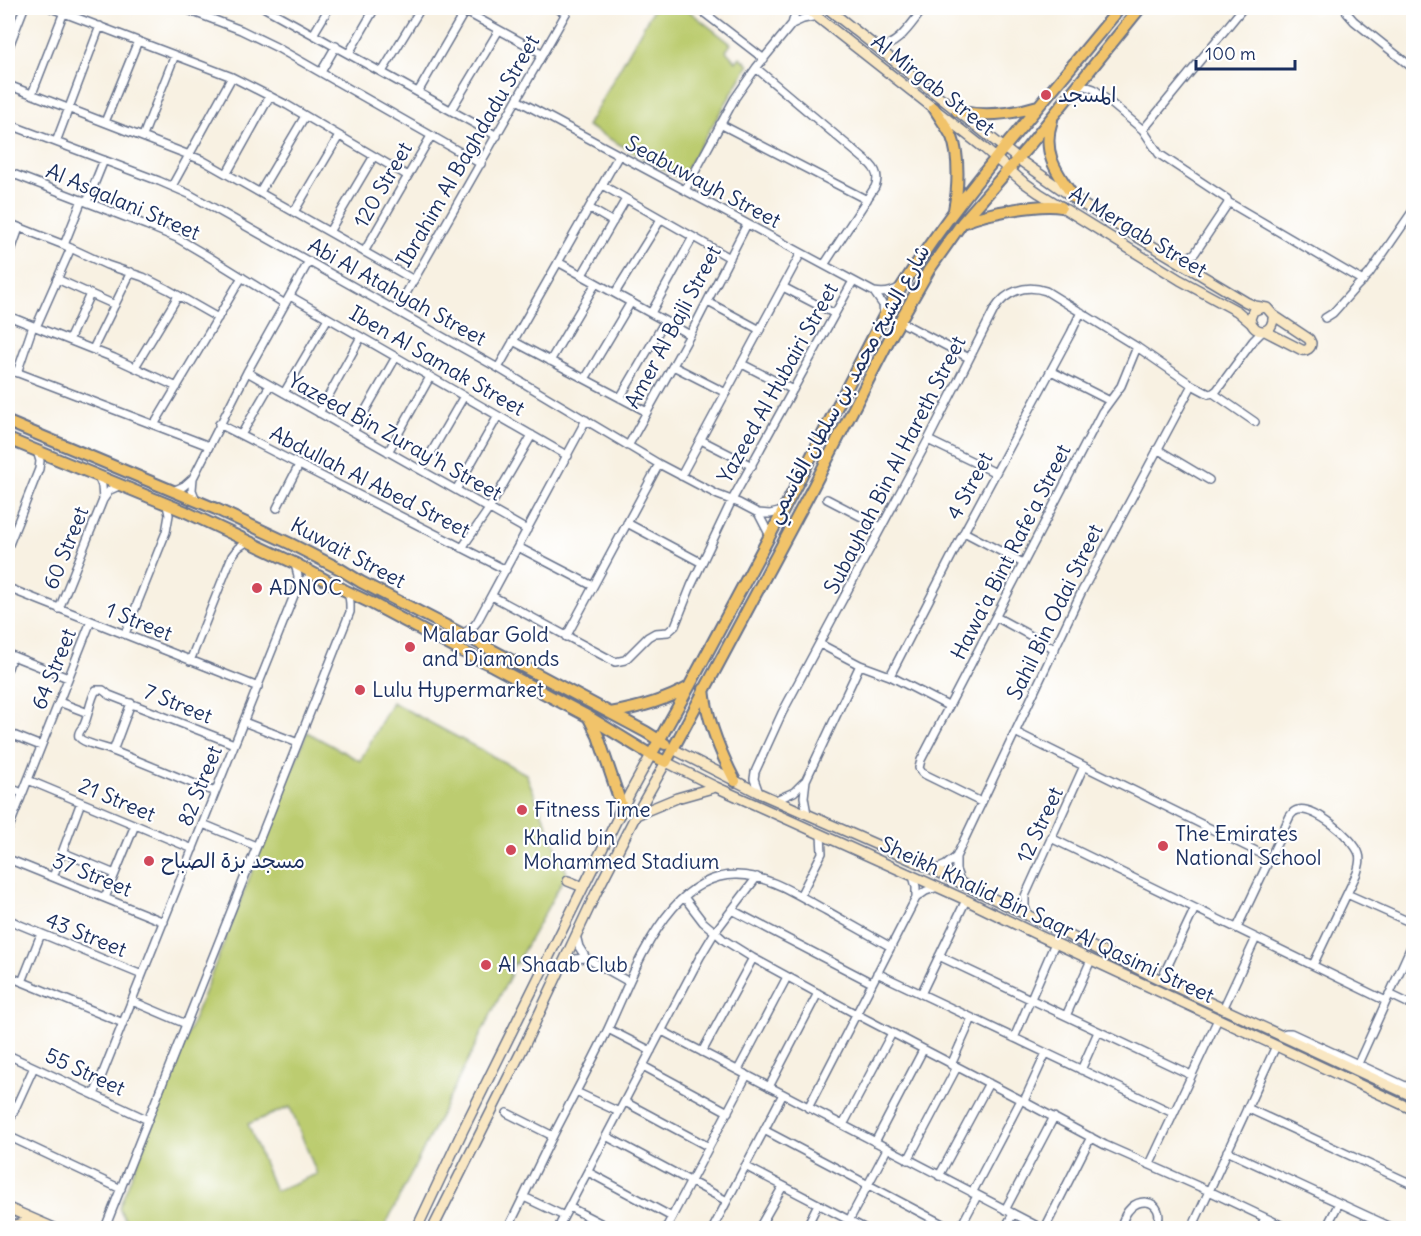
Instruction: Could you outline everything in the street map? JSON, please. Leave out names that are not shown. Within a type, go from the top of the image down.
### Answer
[{"type":"main road","name":"Al Mirgab Street","points":[[806,8],[1009,170]]},
{"type":"main road","name":"Al Mergab Street","points":[[827,8],[837,12],[877,47],[1018,159],[1075,199],[1196,273],[1260,308]]},
{"type":"main road","name":"شارع الشيخ محمد بن سلطان القاسمي","points":[[666,762],[929,270],[962,223],[1009,170],[1140,8]]},
{"type":"main road","name":"شارع الشيخ محمد بن سلطان القاسمي","points":[[651,755],[770,536],[900,287],[953,212],[1118,9]]},
{"type":"main road","points":[[957,111],[1001,114],[1038,106]]},
{"type":"main road","points":[[934,108],[954,143],[957,191],[953,212]]},
{"type":"main road","points":[[1053,116],[1048,136],[1050,156],[1056,171],[1075,199]]},
{"type":"main road","name":"Al Mergab Street","points":[[1009,170],[1061,207],[1180,280],[1237,311],[1251,324]]},
{"type":"main road","points":[[962,223],[990,214],[1045,206],[1061,207]]},
{"type":"main road","points":[[1260,308],[1269,310],[1309,339],[1310,348],[1302,350],[1264,331],[1255,329],[1250,319],[1253,311],[1260,308]]},
{"type":"main road","points":[[1264,331],[1272,325],[1273,315]]},
{"type":"main road","name":"Kuwait Street","points":[[8,422],[196,500],[316,556],[673,749]]},
{"type":"main road","points":[[8,439],[11,434],[15,433],[52,447],[74,449]]},
{"type":"main road","name":"Kuwait Street","points":[[8,439],[166,503],[295,563],[589,717],[666,762]]},
{"type":"main road","points":[[186,512],[214,516],[216,509]]},
{"type":"main road","points":[[610,713],[643,706],[672,696],[689,687]]},
{"type":"main road","points":[[704,689],[707,713],[735,781]]},
{"type":"main road","points":[[417,1228],[622,807],[598,736],[589,717]]},
{"type":"main road","name":"Sheikh Khalid Bin Saqr Al Qasimi Street","points":[[673,749],[759,793],[934,870],[1222,1009],[1356,1067],[1413,1097]]},
{"type":"main road","points":[[619,814],[651,755]]},
{"type":"main road","points":[[436,1226],[576,935],[636,815],[666,762]]},
{"type":"main road","name":"Sheikh Khalid Bin Saqr Al Qasimi Street","points":[[666,762],[716,788],[938,887],[1413,1110]]},
{"type":"main road","points":[[636,815],[677,798],[716,788]]},
{"type":"main road","points":[[568,881],[584,887]]},
{"type":"main road","points":[[1040,936],[1038,931],[1042,928],[1063,933]]},
{"type":"main road","points":[[8,1208],[50,1228]]},
{"type":"main road","points":[[17,1226],[24,1223],[36,1228]]},
{"type":"street","points":[[8,49],[24,8]]},
{"type":"street","points":[[51,8],[70,12],[100,26],[232,77],[270,96],[408,176]]},
{"type":"street","points":[[183,8],[259,38],[481,164]]},
{"type":"street","points":[[265,8],[279,10],[336,46],[497,136]]},
{"type":"street","points":[[314,33],[329,8]]},
{"type":"street","points":[[349,53],[375,8]]},
{"type":"street","points":[[382,72],[421,8]]},
{"type":"street","points":[[556,8],[567,10]]},
{"type":"street","points":[[698,8],[764,59]]},
{"type":"street","points":[[685,190],[735,98],[792,24],[795,8]]},
{"type":"street","points":[[877,47],[888,46],[898,39],[924,8]]},
{"type":"street","points":[[1143,130],[1243,8]]},
{"type":"street","points":[[1346,8],[1354,21],[1413,69]]},
{"type":"street","points":[[418,92],[462,9],[543,54]]},
{"type":"street","name":"Ibrahim Al Baghdadu Street","points":[[396,310],[567,10]]},
{"type":"street","points":[[32,94],[70,12]]},
{"type":"street","points":[[792,24],[817,16]]},
{"type":"street","points":[[56,142],[100,26]]},
{"type":"street","points":[[451,110],[499,30]]},
{"type":"street","points":[[895,61],[894,50],[898,39]]},
{"type":"street","points":[[105,122],[138,41]]},
{"type":"street","points":[[321,72],[336,46]]},
{"type":"street","points":[[142,136],[175,55]]},
{"type":"street","points":[[756,68],[873,167],[877,175],[877,183],[867,200],[824,265]]},
{"type":"street","points":[[1089,71],[1094,89]]},
{"type":"street","points":[[172,186],[232,77]]},
{"type":"street","points":[[8,84],[189,154],[414,280]]},
{"type":"street","points":[[1076,87],[1085,86],[1094,89],[1143,130],[1159,154],[1224,196],[1228,201],[1363,281]]},
{"type":"street","points":[[226,173],[270,96]]},
{"type":"street","name":"Seabuwayh Street","points":[[517,100],[874,292]]},
{"type":"street","points":[[260,192],[305,116]]},
{"type":"street","name":"Abi Al Atahyah Street","points":[[8,124],[172,186],[498,368],[681,476],[758,513],[770,514],[783,511]]},
{"type":"street","points":[[720,124],[867,200]]},
{"type":"street","points":[[294,212],[339,136]]},
{"type":"street","name":"120 Street","points":[[364,252],[431,136]]},
{"type":"street","points":[[498,368],[619,155]]},
{"type":"street","points":[[329,232],[374,156]]},
{"type":"street","points":[[17,373],[34,326],[57,279],[84,201],[104,160]]},
{"type":"street","name":"Al Asqalani Street","points":[[8,172],[177,238],[285,304]]},
{"type":"street","points":[[602,185],[730,258]]},
{"type":"street","points":[[582,275],[626,199]]},
{"type":"street","points":[[1177,261],[1195,253],[1228,201]]},
{"type":"street","points":[[589,208],[613,222]]},
{"type":"street","points":[[1325,318],[1333,313],[1380,260],[1413,209]]},
{"type":"street","points":[[615,293],[662,219]]},
{"type":"street","points":[[8,223],[68,246],[96,260],[131,272],[218,318]]},
{"type":"street","name":"Amer Al Bajli Street","points":[[628,446],[708,302],[747,224]]},
{"type":"street","points":[[8,259],[19,228]]},
{"type":"street","points":[[651,314],[693,237]]},
{"type":"street","points":[[681,476],[801,253]]},
{"type":"street","points":[[1195,253],[1196,273]]},
{"type":"street","points":[[196,500],[192,490],[193,478],[219,424],[309,261]]},
{"type":"street","points":[[558,262],[690,335]]},
{"type":"street","points":[[93,349],[131,272]]},
{"type":"street","points":[[154,425],[242,277]]},
{"type":"street","points":[[57,279],[115,305]]},
{"type":"street","name":"Yazeed Al Hubairi Street","points":[[566,637],[612,661],[622,662],[648,637],[655,633],[668,632],[675,626],[732,501],[853,281]]},
{"type":"street","points":[[550,361],[596,283]]},
{"type":"street","points":[[783,287],[835,314]]},
{"type":"street","points":[[874,292],[890,292],[900,287]]},
{"type":"street","name":"Subayhah Bin Al Hareth Street","points":[[759,793],[754,779],[756,767],[782,713],[999,302],[1014,291],[1032,288],[1046,291],[1081,312]]},
{"type":"street","points":[[874,292],[883,305],[884,316]]},
{"type":"street","points":[[69,340],[90,294]]},
{"type":"street","points":[[135,367],[178,296]]},
{"type":"street","name":"Iben Al Samak Street","points":[[290,296],[568,456]]},
{"type":"street","points":[[585,380],[631,302]]},
{"type":"street","points":[[708,302],[760,330]]},
{"type":"street","points":[[1081,312],[1192,385],[1204,392],[1213,393],[1255,422]]},
{"type":"street","name":"4 Street","points":[[890,676],[1081,312]]},
{"type":"street","points":[[8,316],[93,349],[177,387]]},
{"type":"street","points":[[285,393],[328,318]]},
{"type":"street","points":[[620,398],[665,321]]},
{"type":"street","points":[[900,321],[969,358]]},
{"type":"street","points":[[1239,359],[1251,334],[1251,324]]},
{"type":"street","points":[[1213,393],[1220,387],[1255,338],[1264,331]]},
{"type":"street","points":[[319,412],[361,337]]},
{"type":"street","points":[[513,341],[647,412]]},
{"type":"street","name":"Hawa'a Bint Rafe'a Street","points":[[981,802],[922,773],[921,760],[1102,412],[1121,386],[1137,347]]},
{"type":"street","points":[[353,432],[396,357]]},
{"type":"street","points":[[741,364],[793,390]]},
{"type":"street","points":[[673,366],[726,393]]},
{"type":"street","points":[[8,369],[209,446]]},
{"type":"street","points":[[1051,371],[1110,401]]},
{"type":"street","name":"Yazeed Bin Zuray'h Street","points":[[247,372],[527,530]]},
{"type":"street","points":[[388,452],[430,377]]},
{"type":"street","points":[[241,435],[270,385]]},
{"type":"street","name":"Sahil Bin Odai Street","points":[[956,857],[1099,559],[1192,385]]},
{"type":"street","points":[[421,470],[464,396]]},
{"type":"street","points":[[456,490],[498,416]]},
{"type":"street","points":[[462,634],[477,622],[586,420]]},
{"type":"street","name":"Abdullah Al Abed Street","points":[[219,424],[506,570]]},
{"type":"street","points":[[462,548],[489,509],[532,435]]},
{"type":"street","points":[[701,440],[752,465]]},
{"type":"street","points":[[928,440],[996,473]]},
{"type":"street","points":[[1157,449],[1209,480]]},
{"type":"street","points":[[8,547],[39,469],[37,450]]},
{"type":"street","points":[[39,469],[46,462],[56,459]]},
{"type":"street","points":[[492,596],[566,637],[659,464]]},
{"type":"street","points":[[277,508],[299,465]]},
{"type":"street","name":"60 Street","points":[[97,474],[103,489],[103,500]]},
{"type":"street","points":[[173,491],[184,486],[193,478]]},
{"type":"street","name":"60 Street","points":[[59,609],[103,500],[110,490],[122,485]]},
{"type":"street","points":[[827,498],[881,527]]},
{"type":"street","points":[[166,503],[169,515],[166,532]]},
{"type":"street","points":[[125,634],[166,532],[175,518],[186,512]]},
{"type":"street","points":[[758,513],[770,536]]},
{"type":"street","points":[[627,523],[702,563]]},
{"type":"street","points":[[229,532],[232,556]]},
{"type":"street","points":[[964,532],[1023,563]]},
{"type":"street","points":[[190,661],[232,556],[241,545],[248,541]]},
{"type":"street","points":[[518,546],[593,586]]},
{"type":"street","name":"82 Street","points":[[94,1095],[297,588],[298,576],[295,563]]},
{"type":"street","points":[[297,588],[307,578],[316,574]]},
{"type":"street","name":"1 Street","points":[[8,588],[258,687]]},
{"type":"street","points":[[344,590],[348,594],[350,612]]},
{"type":"street","points":[[105,1228],[350,612],[357,606],[371,603]]},
{"type":"street","points":[[996,617],[1055,649]]},
{"type":"street","name":"64 Street","points":[[8,830],[91,621]]},
{"type":"street","points":[[477,622],[480,643]]},
{"type":"street","points":[[820,644],[948,706]]},
{"type":"street","points":[[8,668],[10,655],[68,678]]},
{"type":"street","points":[[807,814],[804,797],[806,780],[860,665]]},
{"type":"street","name":"7 Street","points":[[215,792],[92,743],[84,742],[79,738],[79,731],[83,726],[95,692],[103,690],[109,695],[234,744]]},
{"type":"street","points":[[59,702],[88,713]]},
{"type":"street","points":[[112,751],[131,703]]},
{"type":"street","points":[[244,722],[298,743]]},
{"type":"street","points":[[1014,732],[1270,858]]},
{"type":"street","points":[[8,733],[41,746]]},
{"type":"street","name":"12 Street","points":[[1007,906],[1017,903],[1025,896],[1084,766]]},
{"type":"street","name":"21 Street","points":[[28,780],[193,849]]},
{"type":"street","points":[[776,800],[794,792],[806,780]]},
{"type":"street","points":[[8,787],[22,793]]},
{"type":"street","points":[[53,877],[81,802]]},
{"type":"street","points":[[1237,928],[1290,816],[1297,810],[1324,819],[1341,831],[1355,846],[1359,866],[1313,965]]},
{"type":"street","points":[[203,824],[256,846]]},
{"type":"street","points":[[105,898],[135,825]]},
{"type":"street","points":[[800,896],[822,852],[821,835]]},
{"type":"street","points":[[1052,838],[1313,965],[1387,998],[1413,1006]]},
{"type":"street","points":[[822,852],[839,843]]},
{"type":"street","points":[[62,852],[115,874]]},
{"type":"street","points":[[934,870],[946,865],[956,857]]},
{"type":"street","points":[[956,857],[956,870],[961,883]]},
{"type":"street","name":"37 Street","points":[[8,859],[164,922]]},
{"type":"street","points":[[508,1228],[608,1029],[629,982],[661,924],[684,897],[702,883],[723,876],[735,875],[757,878],[779,885],[891,946]]},
{"type":"street","points":[[913,876],[916,898]]},
{"type":"street","points":[[558,1228],[687,981],[715,932],[757,878]]},
{"type":"street","points":[[808,1107],[916,898],[938,887]]},
{"type":"street","points":[[1347,894],[1413,924]]},
{"type":"street","name":"12 Street","points":[[1025,896],[1025,907],[1029,917]]},
{"type":"street","points":[[684,897],[704,922],[735,948],[787,977],[1120,1152],[1287,1228]]},
{"type":"street","points":[[921,994],[966,900]]},
{"type":"street","points":[[1161,980],[1195,908]]},
{"type":"street","points":[[732,910],[872,983]]},
{"type":"street","name":"43 Street","points":[[8,920],[142,975]]},
{"type":"street","name":"43 Street","points":[[8,925],[18,924]]},
{"type":"street","points":[[22,982],[41,934]]},
{"type":"street","points":[[576,935],[579,947],[586,958],[629,982]]},
{"type":"street","points":[[1222,1009],[1256,938]]},
{"type":"street","points":[[1413,940],[1356,1067],[1413,1089]]},
{"type":"street","points":[[1014,1038],[1055,943]]},
{"type":"street","points":[[939,957],[1191,1076]]},
{"type":"street","points":[[563,964],[574,959],[586,958]]},
{"type":"street","points":[[702,1052],[753,958]]},
{"type":"street","points":[[1066,1016],[1092,960]]},
{"type":"street","points":[[877,974],[1173,1113]]},
{"type":"street","points":[[8,976],[123,1023]]},
{"type":"street","points":[[738,1070],[787,977]]},
{"type":"street","points":[[769,1087],[818,993]]},
{"type":"street","points":[[132,1001],[186,1024]]},
{"type":"street","points":[[908,1160],[954,1066],[972,1018]]},
{"type":"street","points":[[1150,1164],[1218,1019]]},
{"type":"street","points":[[608,1029],[651,1051]]},
{"type":"street","points":[[662,1031],[1043,1228],[1091,1137]]},
{"type":"street","points":[[1081,1070],[1098,1032]]},
{"type":"street","points":[[843,1125],[892,1033]]},
{"type":"street","points":[[1192,1228],[1276,1046]]},
{"type":"street","points":[[875,1142],[923,1050]]},
{"type":"street","points":[[960,1228],[1046,1053]]},
{"type":"street","name":"55 Street","points":[[8,1055],[148,1120]]},
{"type":"street","points":[[643,1066],[728,1112]]},
{"type":"street","points":[[8,1124],[34,1067]]},
{"type":"street","points":[[666,1228],[747,1075]]},
{"type":"street","points":[[939,1176],[989,1083]]},
{"type":"street","points":[[576,1092],[619,1112]]},
{"type":"street","points":[[713,1228],[783,1094]]},
{"type":"street","points":[[625,1102],[709,1147]]},
{"type":"street","points":[[1247,1108],[1413,1185]]},
{"type":"street","points":[[507,1113],[553,1136]]},
{"type":"street","points":[[1005,1210],[1054,1117]]},
{"type":"street","points":[[764,1130],[951,1228]]},
{"type":"street","points":[[8,1136],[121,1189]]},
{"type":"street","points":[[606,1136],[727,1201]]},
{"type":"street","points":[[845,1228],[887,1149]]},
{"type":"street","points":[[1227,1151],[1393,1228]]},
{"type":"street","points":[[745,1166],[864,1228]]},
{"type":"street","points":[[588,1172],[672,1217]]},
{"type":"street","points":[[759,1228],[783,1186]]},
{"type":"street","points":[[524,1197],[564,1216]]},
{"type":"street","points":[[1121,1228],[1128,1210],[1140,1203],[1148,1202],[1155,1206],[1159,1214],[1156,1228]]},
{"type":"street","points":[[1326,1228],[1339,1203]]},
{"type":"street","points":[[806,1228],[818,1204]]},
{"type":"street","points":[[569,1207],[610,1228]]},
{"type":"street","points":[[1005,1228],[1013,1214]]},
{"type":"street","points":[[1260,1228],[1265,1218]]},
{"type":"green space","points":[[654,8],[685,8],[731,44],[726,51],[736,62],[740,57],[749,65],[680,179],[587,126]]},
{"type":"green space","points":[[392,702],[526,774],[567,873],[516,964],[514,963],[509,973],[511,974],[384,1228],[130,1228],[119,1208],[307,732],[360,761]],"holes":[[[290,1107],[317,1174],[275,1191],[248,1124]]]},
{"type":"place","name":"المسجد","points":[[1046,95]]},
{"type":"place","name":"ADNOC","points":[[257,588]]},
{"type":"place","name":"Malabar Gold and Diamonds","points":[[410,647]]},
{"type":"place","name":"Lulu Hypermarket","points":[[360,690]]},
{"type":"place","name":"Fitness Time","points":[[522,810]]},
{"type":"place","name":"The Emirates National School","points":[[1163,846]]},
{"type":"place","name":"Khalid bin Mohammed Stadium","points":[[511,850]]},
{"type":"place","name":"مسجد بزة الصباح","points":[[149,861]]},
{"type":"place","name":"Al Shaab Club","points":[[486,965]]}]
